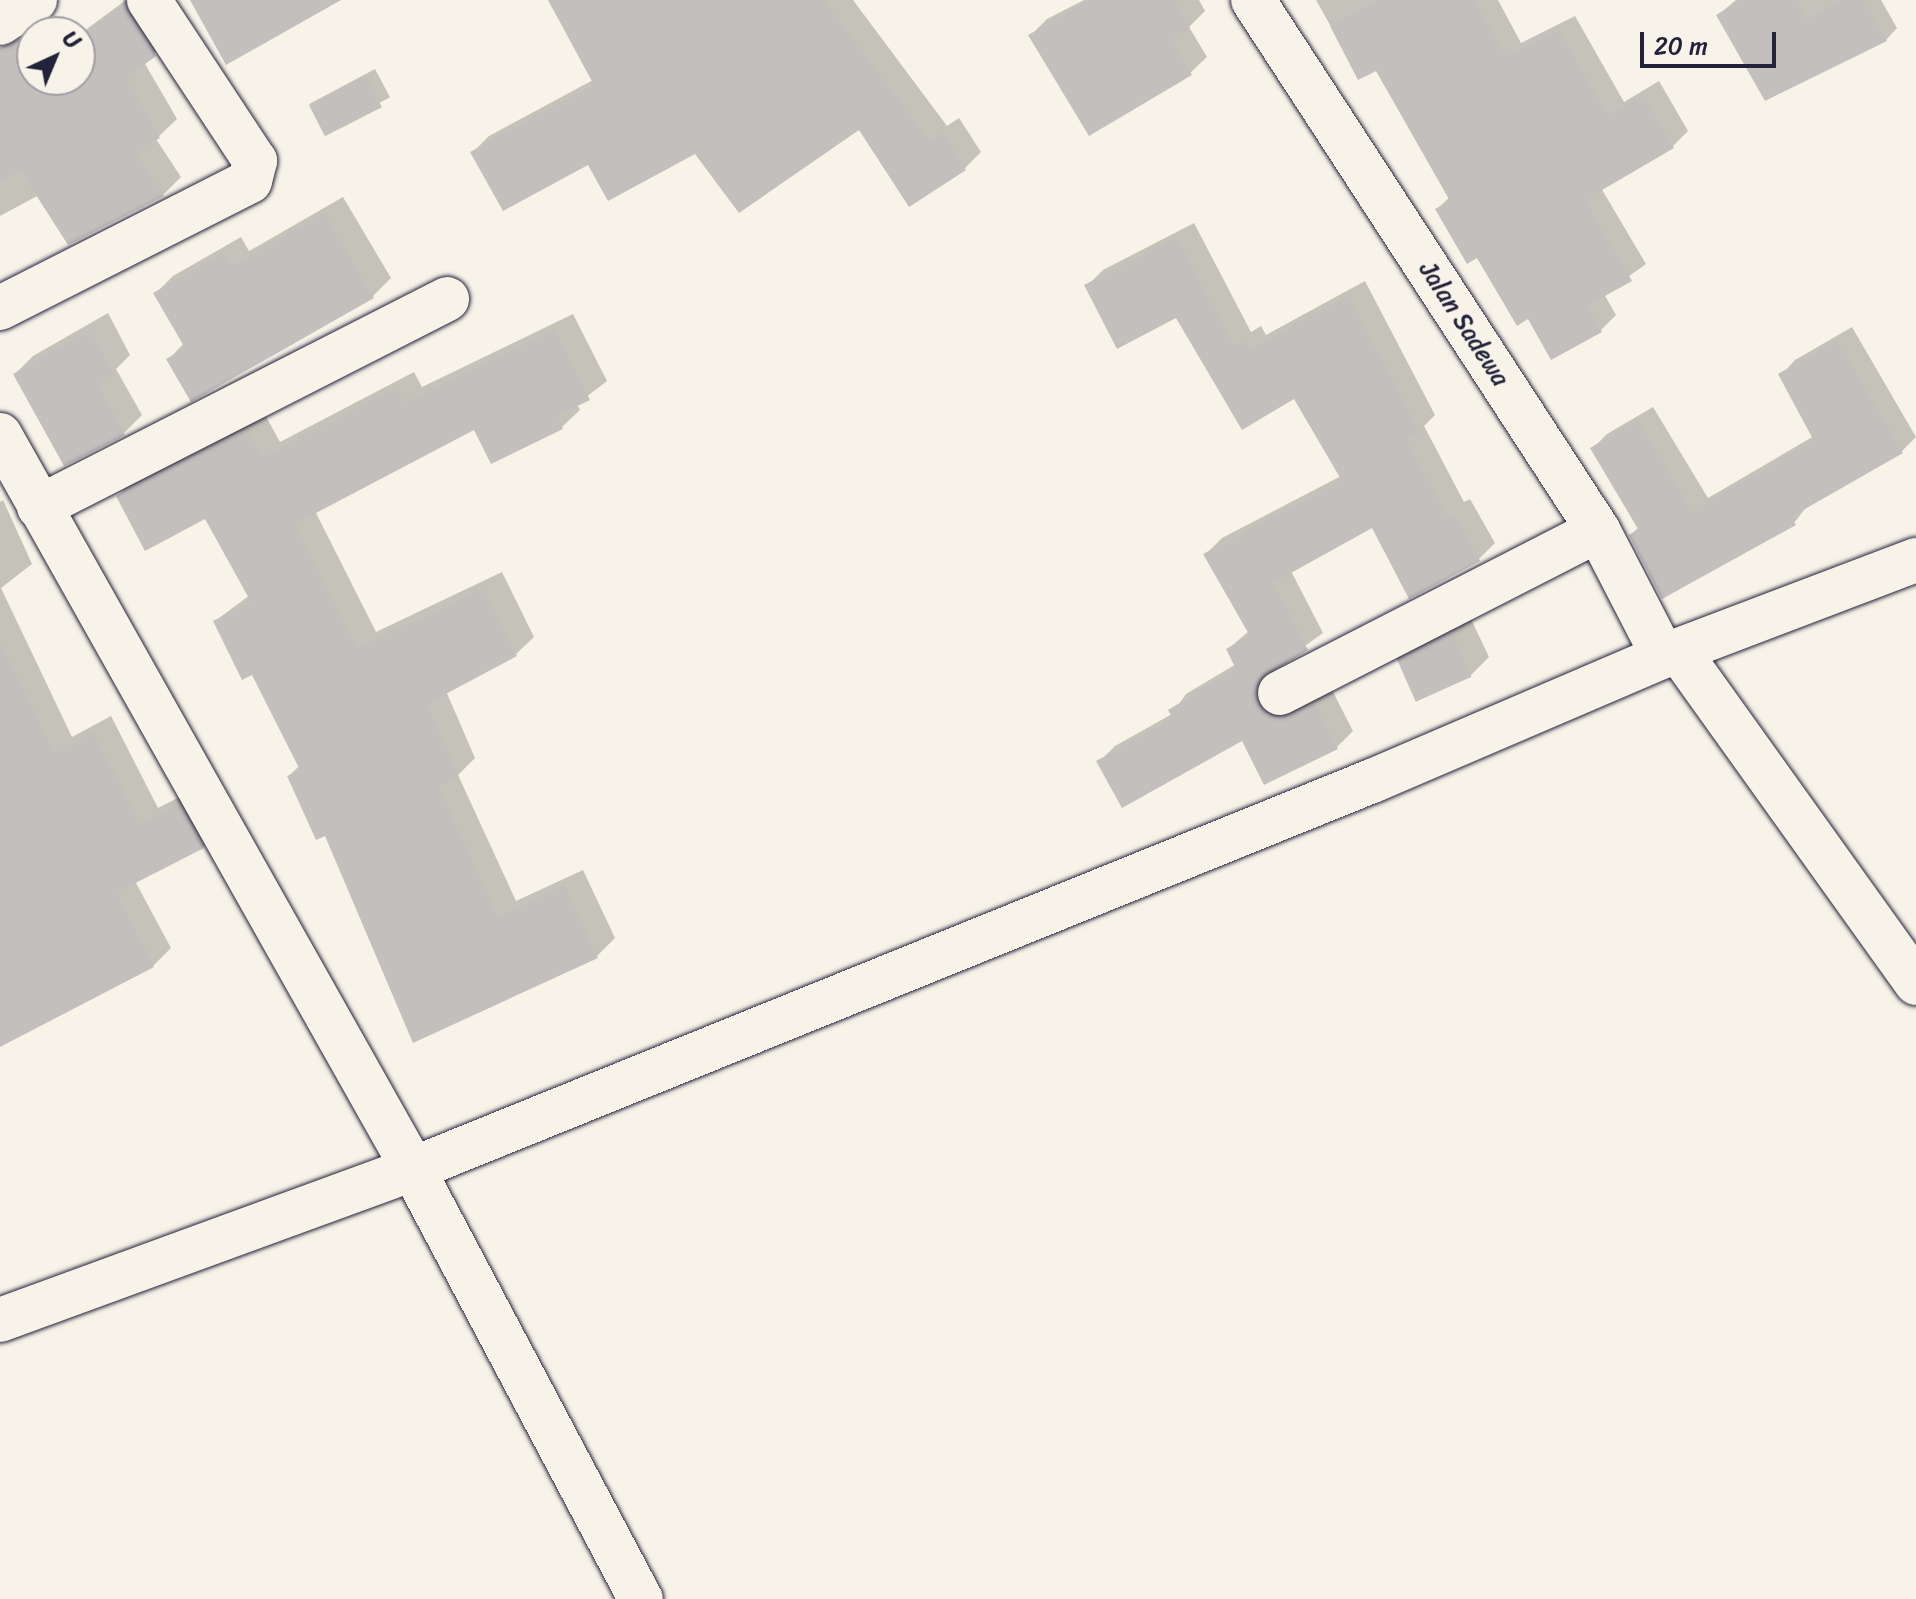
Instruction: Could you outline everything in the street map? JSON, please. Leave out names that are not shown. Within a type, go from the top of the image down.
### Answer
[{"type":"street","points":[[0,23],[35,0]]},
{"type":"street","points":[[0,308],[250,181],[257,169],[149,0]]},
{"type":"street","name":"Jalan Sadewa","points":[[1253,0],[1598,530],[1671,655],[1916,983]]},
{"type":"street","points":[[39,507],[447,299]]},
{"type":"street","points":[[0,435],[413,1169],[641,1599]]},
{"type":"street","points":[[1280,693],[1598,530]]},
{"type":"street","points":[[0,1320],[413,1169],[1167,860],[1372,781],[1671,655],[1916,560]]},
{"type":"building","points":[[190,0],[341,0],[226,65]]},
{"type":"building","points":[[548,0],[824,0],[930,141],[943,133],[966,170],[909,207],[859,130],[739,213],[695,154],[608,201],[588,165],[503,211],[470,152],[594,85]]},
{"type":"building","points":[[1091,0],[1174,0],[1190,28],[1171,39],[1192,75],[1089,136],[1028,35]]},
{"type":"building","points":[[1379,0],[1475,0],[1506,57],[1559,30],[1608,116],[1643,95],[1674,148],[1585,200],[1632,281],[1587,306],[1602,332],[1551,360],[1528,319],[1517,326],[1477,258],[1467,264],[1435,209],[1450,201],[1376,71],[1358,80],[1330,26]]},
{"type":"building","points":[[1741,0],[1796,0],[1807,20],[1841,0],[1863,0],[1887,41],[1765,101],[1716,15]]},
{"type":"building","points":[[125,4],[156,56],[126,78],[160,138],[136,153],[164,196],[68,245],[20,170],[0,184],[0,48],[16,41],[16,96],[96,96],[96,25]]},
{"type":"building","points":[[366,76],[382,107],[325,136],[309,105]]},
{"type":"building","points":[[324,213],[374,298],[191,402],[166,359],[185,348],[153,293],[223,253],[231,267]]},
{"type":"building","points":[[1177,238],[1234,346],[1244,341],[1249,350],[1348,296],[1420,433],[1407,440],[1447,517],[1454,513],[1480,561],[1409,599],[1372,528],[1273,583],[1308,650],[1260,679],[1257,704],[1280,718],[1315,703],[1338,749],[1264,785],[1242,741],[1122,808],[1096,761],[1173,719],[1168,710],[1236,669],[1226,649],[1250,636],[1203,554],[1342,481],[1294,399],[1242,430],[1176,318],[1117,349],[1084,285]]},
{"type":"building","points":[[89,330],[114,374],[97,383],[125,435],[64,466],[13,374]]},
{"type":"building","points":[[555,330],[590,400],[557,416],[563,429],[491,464],[474,430],[295,524],[357,648],[483,589],[517,656],[427,704],[459,777],[438,786],[498,917],[565,886],[598,958],[413,1043],[325,836],[316,840],[287,776],[300,770],[252,675],[242,680],[213,621],[251,602],[205,519],[145,551],[116,496],[246,430],[262,458],[396,388],[404,403]]},
{"type":"building","points":[[1837,340],[1903,453],[1791,517],[1796,525],[1662,599],[1629,535],[1638,529],[1590,448],[1638,420],[1692,511],[1814,441],[1778,374]]},
{"type":"building","points":[[1452,633],[1472,677],[1416,702],[1396,658]]},
{"type":"building","points":[[0,641],[54,753],[94,733],[140,824],[179,804],[204,848],[116,893],[154,967],[0,1047]]}]
